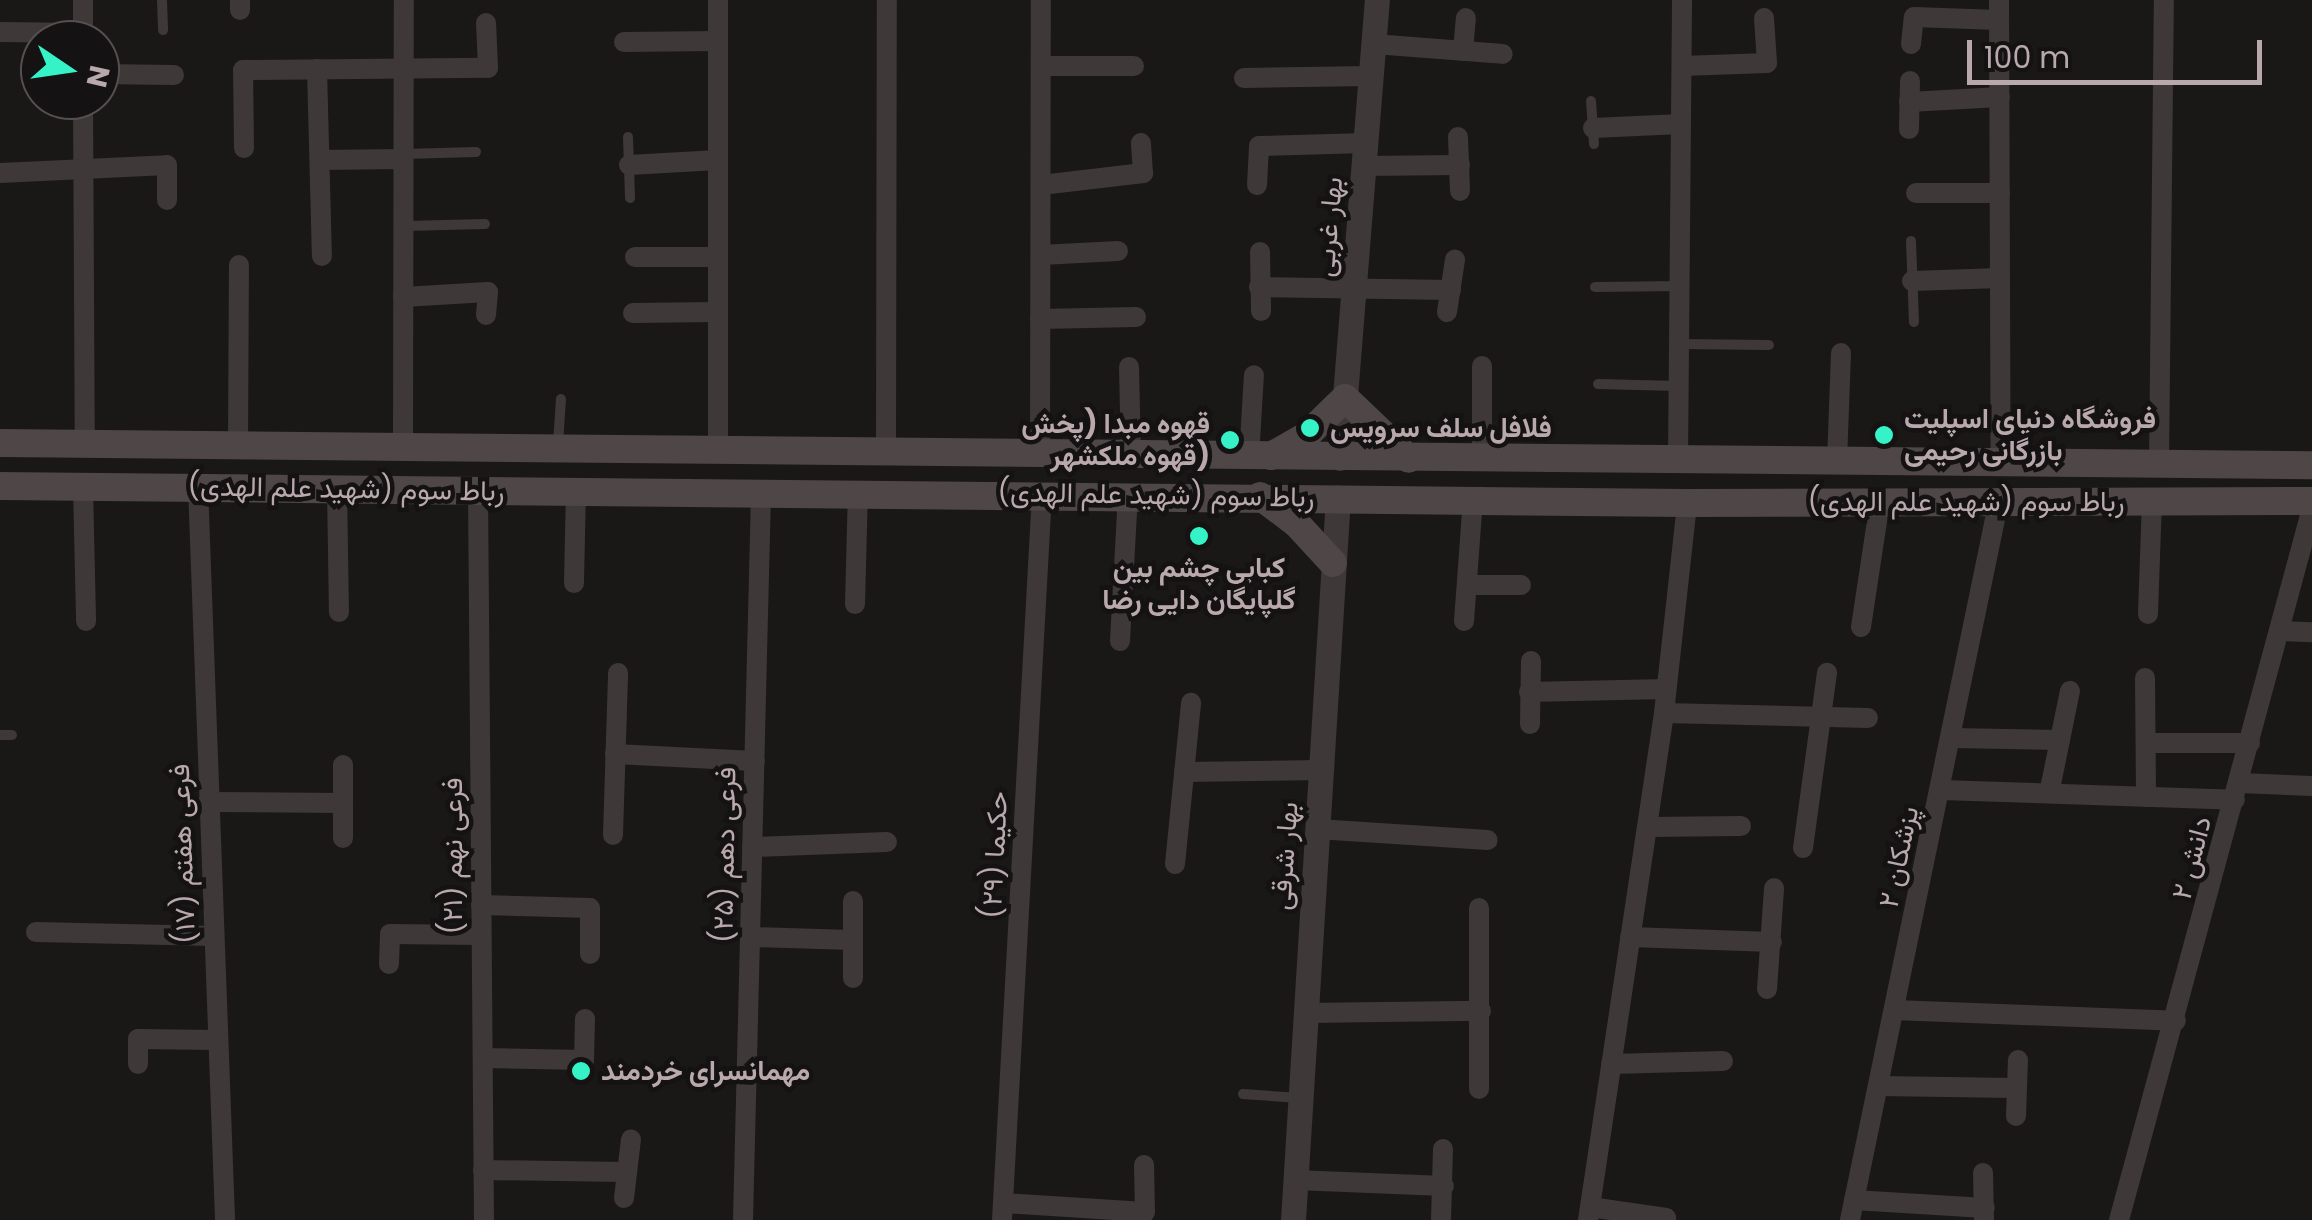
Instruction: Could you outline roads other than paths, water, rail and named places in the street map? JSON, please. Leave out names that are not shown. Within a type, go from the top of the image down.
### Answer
[{"type":"main road","points":[[1259,458],[1306,436],[1345,398],[1408,459]]},
{"type":"main road","name":"رباط سوم (شهید علم الهدی)","points":[[0,443],[2312,466]]},
{"type":"main road","points":[[529,491],[539,479],[545,450]]},
{"type":"main road","points":[[624,492],[613,480],[614,462],[628,452]]},
{"type":"main road","points":[[1338,496],[1340,458]]},
{"type":"main road","points":[[1762,501],[1804,490],[1816,481],[1827,462]]},
{"type":"main road","points":[[1880,502],[1868,490],[1867,477],[1952,475],[1960,463]]},
{"type":"main road","name":"رباط سوم (شهید علم الهدی)","points":[[0,486],[1338,496],[1686,503],[2312,504]]},
{"type":"main road","points":[[1260,496],[1297,524],[1334,562]]},
{"type":"street","points":[[403,448],[404,0]]},
{"type":"street","points":[[718,0],[718,452]]},
{"type":"street","points":[[886,454],[888,0]]},
{"type":"street","points":[[1040,455],[1041,0]]},
{"type":"street","name":"بهار غربی","points":[[1340,458],[1377,0]]},
{"type":"street","points":[[1678,461],[1682,0]]},
{"type":"street","points":[[2159,464],[2164,0]]},
{"type":"street","points":[[1910,44],[1914,17],[2000,10],[2001,463]]},
{"type":"street","points":[[1463,51],[1466,18]]},
{"type":"street","points":[[1682,66],[1768,64],[1764,18]]},
{"type":"street","points":[[244,148],[243,70],[488,68],[486,23]]},
{"type":"street","points":[[624,42],[718,41]]},
{"type":"street","points":[[1374,44],[1504,54]]},
{"type":"street","points":[[1041,66],[1134,66]]},
{"type":"street","points":[[317,69],[322,256]]},
{"type":"street","points":[[120,74],[174,74]]},
{"type":"street","points":[[1244,78],[1371,76]]},
{"type":"street","points":[[1909,129],[1910,92],[2000,97]]},
{"type":"street","points":[[84,120],[85,444]]},
{"type":"street","points":[[1593,136],[1682,124]]},
{"type":"street","points":[[1458,137],[1460,191]]},
{"type":"street","points":[[1041,184],[1143,173],[1141,143]]},
{"type":"street","points":[[1257,184],[1258,146],[1460,164]]},
{"type":"street","points":[[320,160],[403,156]]},
{"type":"street","points":[[629,164],[718,160]]},
{"type":"street","points":[[0,173],[167,166],[167,200]]},
{"type":"street","points":[[1916,193],[2000,193]]},
{"type":"street","points":[[1040,254],[1118,251]]},
{"type":"street","points":[[1260,252],[1261,311]]},
{"type":"street","points":[[636,257],[718,258]]},
{"type":"street","points":[[1447,312],[1455,260]]},
{"type":"street","points":[[238,446],[239,265]]},
{"type":"street","points":[[1912,281],[2000,278]]},
{"type":"street","points":[[1259,287],[1451,290]]},
{"type":"street","points":[[403,297],[488,292],[486,315]]},
{"type":"street","points":[[633,314],[718,312]]},
{"type":"street","points":[[1040,319],[1136,317]]},
{"type":"street","points":[[1827,462],[1841,353]]},
{"type":"street","points":[[1482,366],[1482,460]]},
{"type":"street","points":[[1129,367],[1131,456]]},
{"type":"street","points":[[1254,375],[1259,458]]},
{"type":"street","points":[[83,486],[86,621]]},
{"type":"street","name":"فرعی هفتم (۱۷)","points":[[198,486],[225,1220]]},
{"type":"street","points":[[337,488],[338,612]]},
{"type":"street","name":"فرعی نهم (۲۱)","points":[[478,491],[484,1220]]},
{"type":"street","points":[[574,583],[576,492]]},
{"type":"street","name":"فرعی دهم (۲۵)","points":[[744,1220],[761,492]]},
{"type":"street","points":[[855,604],[858,493]]},
{"type":"street","name":"حکیما (۲۹)","points":[[1002,1212],[1042,494]]},
{"type":"street","points":[[1120,641],[1128,494]]},
{"type":"street","name":"بهار شرقی","points":[[1293,1220],[1338,496]]},
{"type":"street","points":[[1464,620],[1473,498]]},
{"type":"street","points":[[1861,627],[1880,502]]},
{"type":"street","points":[[2148,614],[2152,502]]},
{"type":"street","points":[[1666,1218],[1589,1213],[1664,713],[1686,503]]},
{"type":"street","name":"پزشکان ۲","points":[[1852,1210],[1998,504]]},
{"type":"street","name":"دانش ۲","points":[[2119,1220],[2238,791],[2312,504]]},
{"type":"street","points":[[1468,585],[1522,584]]},
{"type":"street","points":[[2279,632],[2312,632]]},
{"type":"street","points":[[1530,724],[1531,661]]},
{"type":"street","points":[[613,835],[618,673]]},
{"type":"street","points":[[1803,848],[1827,673]]},
{"type":"street","points":[[2144,678],[2146,796]]},
{"type":"street","points":[[1529,692],[1666,689]]},
{"type":"street","points":[[2052,784],[2070,691]]},
{"type":"street","points":[[1175,864],[1191,704]]},
{"type":"street","points":[[1664,713],[1868,718]]},
{"type":"street","points":[[1952,738],[2060,740]]},
{"type":"street","points":[[2147,743],[2250,743]]},
{"type":"street","points":[[616,754],[754,760]]},
{"type":"street","points":[[342,766],[342,838]]},
{"type":"street","points":[[1184,772],[1321,770]]},
{"type":"street","points":[[1941,790],[2146,796],[2312,786]]},
{"type":"street","points":[[208,802],[343,803]]},
{"type":"street","points":[[1647,827],[1741,826]]},
{"type":"street","points":[[1317,829],[1488,840]]},
{"type":"street","points":[[752,847],[887,842]]},
{"type":"street","points":[[1767,989],[1774,888]]},
{"type":"street","points":[[853,901],[854,978]]},
{"type":"street","points":[[481,905],[590,908],[590,954]]},
{"type":"street","points":[[1478,1089],[1479,908]]},
{"type":"street","points":[[36,932],[213,936]]},
{"type":"street","points":[[390,964],[390,934],[482,934]]},
{"type":"street","points":[[750,937],[853,940]]},
{"type":"street","points":[[1630,937],[1772,942]]},
{"type":"street","points":[[1894,1010],[2176,1021]]},
{"type":"street","points":[[1306,1012],[1481,1011]]},
{"type":"street","points":[[483,1058],[584,1060],[584,1019]]},
{"type":"street","points":[[138,1064],[138,1039],[216,1040]]},
{"type":"street","points":[[2016,1116],[2018,1060]]},
{"type":"street","points":[[1611,1064],[1723,1061]]},
{"type":"street","points":[[1878,1086],[2014,1088]]},
{"type":"street","points":[[624,1198],[631,1138]]},
{"type":"street","points":[[1441,1220],[1444,1149]]},
{"type":"street","points":[[1002,1212],[1145,1212],[1144,1165]]},
{"type":"street","points":[[484,1170],[627,1172]]},
{"type":"street","points":[[1852,1210],[1984,1214],[1983,1173]]},
{"type":"street","points":[[1296,1180],[1444,1186]]},
{"type":"lane","points":[[162,0],[163,30]]},
{"type":"lane","points":[[1592,100],[1593,136]]},
{"type":"lane","points":[[628,136],[630,198]]},
{"type":"lane","points":[[403,156],[476,152]]},
{"type":"lane","points":[[404,226],[486,224]]},
{"type":"lane","points":[[1911,241],[1914,322]]},
{"type":"lane","points":[[1595,286],[1681,286]]},
{"type":"lane","points":[[1680,344],[1769,345]]},
{"type":"lane","points":[[1598,384],[1679,386]]},
{"type":"lane","points":[[545,450],[561,399]]},
{"type":"lane","points":[[1243,1094],[1300,1098]]},
{"type":"place","name":"فلافل سلف سرویس","points":[[1310,428]]},
{"type":"place","name":"فروشگاه دنیای اسپلیت بازرگانی رحیمی","points":[[1884,435]]},
{"type":"place","name":"قهوه مبدا (پخش قهوه ملکشهر)","points":[[1230,440]]},
{"type":"place","name":"کبابی چشم بین گلپایگان دایی رضا","points":[[1199,536]]},
{"type":"place","name":"مهمانسرای خردمند","points":[[581,1071]]}]
